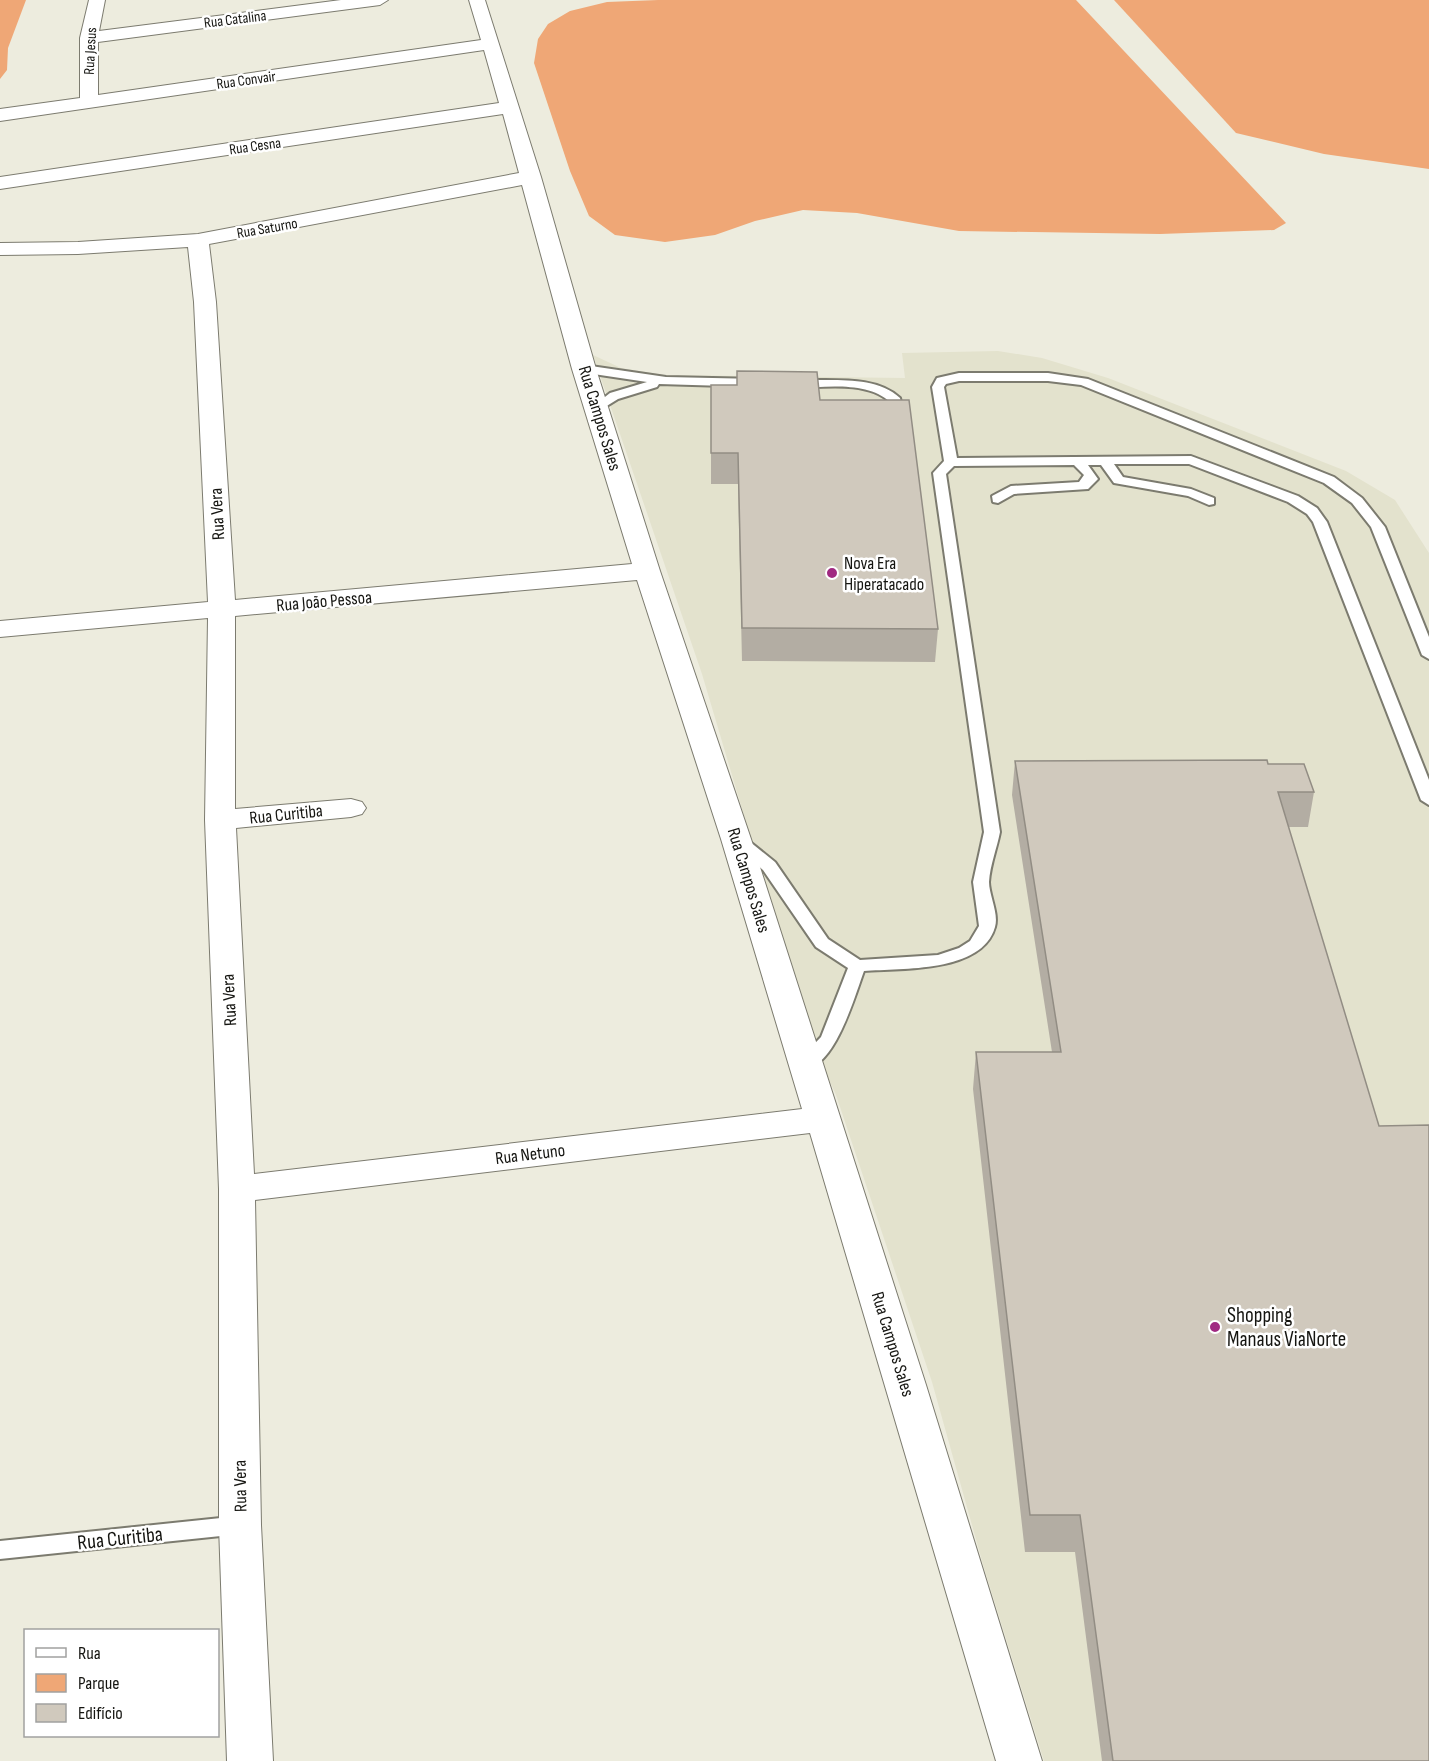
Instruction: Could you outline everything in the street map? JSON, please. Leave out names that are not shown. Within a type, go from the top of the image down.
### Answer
[{"type":"street","name":"Rua Jesus","points":[[89,102],[89,38],[97,0]]},
{"type":"street","name":"Rua Catalina","points":[[89,38],[380,0]]},
{"type":"street","name":"Rua Campos Sales","points":[[477,0],[531,177],[584,369],[647,571],[736,839],[804,1064],[906,1385],[1019,1761]]},
{"type":"street","name":"Rua Convair","points":[[0,115],[491,44]]},
{"type":"street","name":"Rua Cesna","points":[[0,183],[510,106]]},
{"type":"street","name":"Rua Saturno","points":[[0,249],[78,248],[198,240],[531,177]]},
{"type":"street","name":"Rua Vera","points":[[198,240],[205,302],[222,609],[220,820],[237,1189],[240,1525],[250,1761]]},
{"type":"street","name":"Rua João Pessoa","points":[[0,629],[647,571]]},
{"type":"street","name":"Rua Curitiba","points":[[220,820],[351,807]]},
{"type":"street","name":"Rua Netuno","points":[[237,1189],[823,1119]]},
{"type":"lane","points":[[584,369],[666,381],[871,388],[897,402],[898,415]]},
{"type":"lane","points":[[951,462],[938,387],[941,381],[959,377],[1048,377],[1096,385],[1329,480],[1346,490],[1370,514],[1378,527],[1429,655]]},
{"type":"lane","points":[[597,408],[626,391],[666,381]]},
{"type":"lane","points":[[736,839],[769,866],[822,943],[857,966],[953,957],[976,945],[987,926],[981,882],[992,832],[939,473],[951,462],[1191,460],[1293,499],[1312,511],[1320,522],[1429,800]]},
{"type":"lane","points":[[998,500],[999,496],[1011,490],[1083,486],[1090,479],[1090,474],[1077,461]]},
{"type":"lane","points":[[1105,461],[1113,475],[1119,480],[1191,493],[1209,501]]},
{"type":"lane","points":[[804,1064],[829,1040],[857,966]]},
{"type":"lane","name":"Rua Curitiba","points":[[0,1550],[240,1525]]},
{"type":"shaded area","points":[[998,351],[1042,358],[1108,378],[1346,471],[1395,500],[1429,553],[1429,1761],[1044,1761],[984,1568],[932,1382],[836,1095],[810,1038],[702,674],[593,355],[621,368],[664,375],[905,378],[902,353]]},
{"type":"green space","points":[[0,0],[26,0],[8,48],[7,70],[0,79]]},
{"type":"green space","points":[[1076,0],[1286,223],[1274,230],[1160,234],[959,231],[857,213],[803,210],[755,221],[715,235],[665,242],[615,235],[589,216],[570,171],[534,63],[538,39],[548,24],[570,11],[607,2]]},
{"type":"green space","points":[[1114,0],[1429,0],[1429,169],[1324,154],[1236,133]]},
{"type":"building","name":"Nova Era Hiperatacado","points":[[737,371],[817,372],[820,400],[909,400],[938,629],[742,628],[738,453],[711,453],[711,385],[737,385]]},
{"type":"building","name":"Shopping Manaus ViaNorte","points":[[1267,760],[1268,764],[1304,764],[1314,792],[1278,792],[1379,1126],[1429,1125],[1429,1761],[1113,1761],[1080,1515],[1030,1515],[976,1052],[1061,1052],[1015,761]]},
{"type":"place","name":"Nova Era Hiperatacado","points":[[832,573]]},
{"type":"place","name":"Shopping Manaus ViaNorte","points":[[1215,1327]]}]
